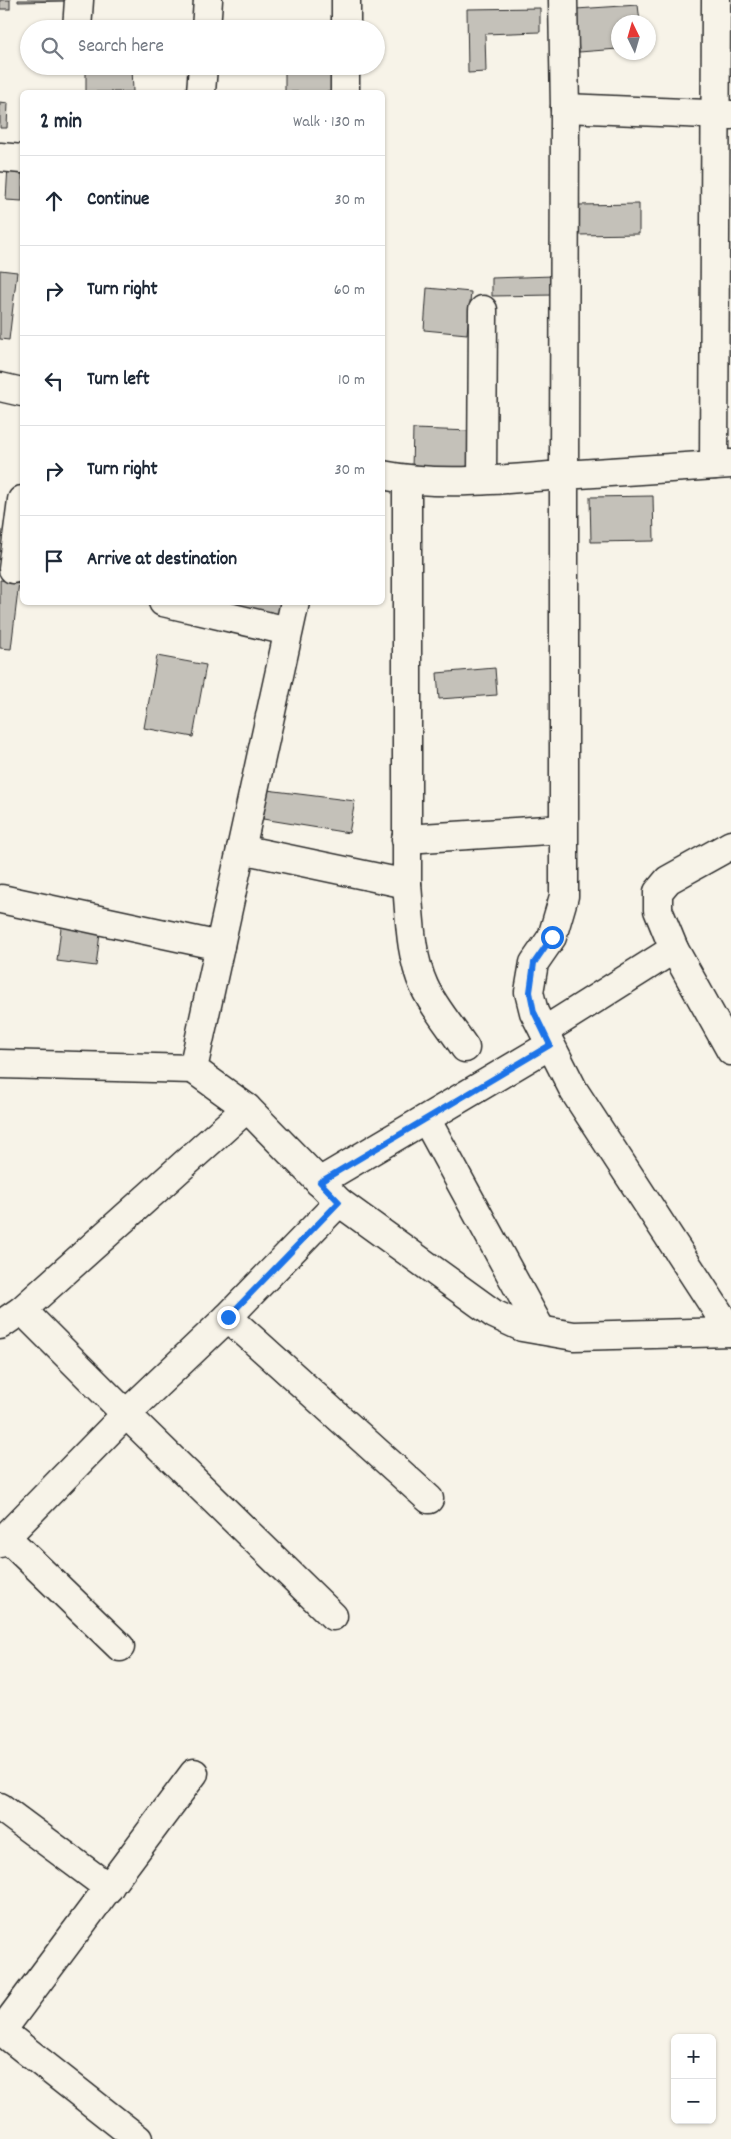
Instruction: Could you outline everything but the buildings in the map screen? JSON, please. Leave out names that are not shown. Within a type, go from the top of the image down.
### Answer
[{"type":"street","points":[[78,20],[79,0]]},
{"type":"street","points":[[207,20],[208,0]]},
{"type":"street","points":[[346,0],[346,20]]},
{"type":"street","points":[[563,0],[565,108],[564,896],[552,937],[534,963],[530,992],[534,1012],[574,1091],[731,1332]]},
{"type":"street","points":[[464,1048],[425,988],[413,952],[407,884],[395,477],[482,480],[722,464],[723,115],[716,0]]},
{"type":"street","points":[[201,90],[202,75]]},
{"type":"street","points":[[345,75],[345,90]]},
{"type":"street","points":[[565,108],[723,115]]},
{"type":"street","points":[[0,157],[20,159]]},
{"type":"street","points":[[482,480],[483,310]]},
{"type":"street","points":[[0,387],[20,392]]},
{"type":"street","points":[[12,569],[20,514]]},
{"type":"street","points":[[176,605],[288,631]]},
{"type":"street","points":[[193,1069],[294,605]]},
{"type":"street","points":[[406,839],[563,829]]},
{"type":"street","points":[[731,845],[668,880],[658,892],[658,910],[674,949],[731,1051]]},
{"type":"street","points":[[241,849],[407,884]]},
{"type":"street","points":[[1,900],[220,946]]},
{"type":"street","points":[[320,1182],[426,1119],[547,1038],[674,949]]},
{"type":"street","points":[[0,1064],[193,1069],[247,1108],[339,1202],[494,1314],[522,1327],[574,1336],[731,1332]]},
{"type":"street","points":[[0,1325],[22,1310],[247,1108]]},
{"type":"street","points":[[426,1119],[541,1330]]},
{"type":"street","points":[[120,1647],[3,1540],[126,1414],[228,1317],[339,1202]]},
{"type":"street","points":[[22,1310],[333,1616]]},
{"type":"street","points":[[228,1317],[429,1499]]},
{"type":"street","points":[[138,2139],[0,2032],[194,1772]]},
{"type":"street","points":[[0,1807],[108,1888]]},
{"type":"route","points":[[228,1317],[339,1202],[320,1182],[550,1045],[534,1012],[530,992],[534,963],[552,937]]}]
